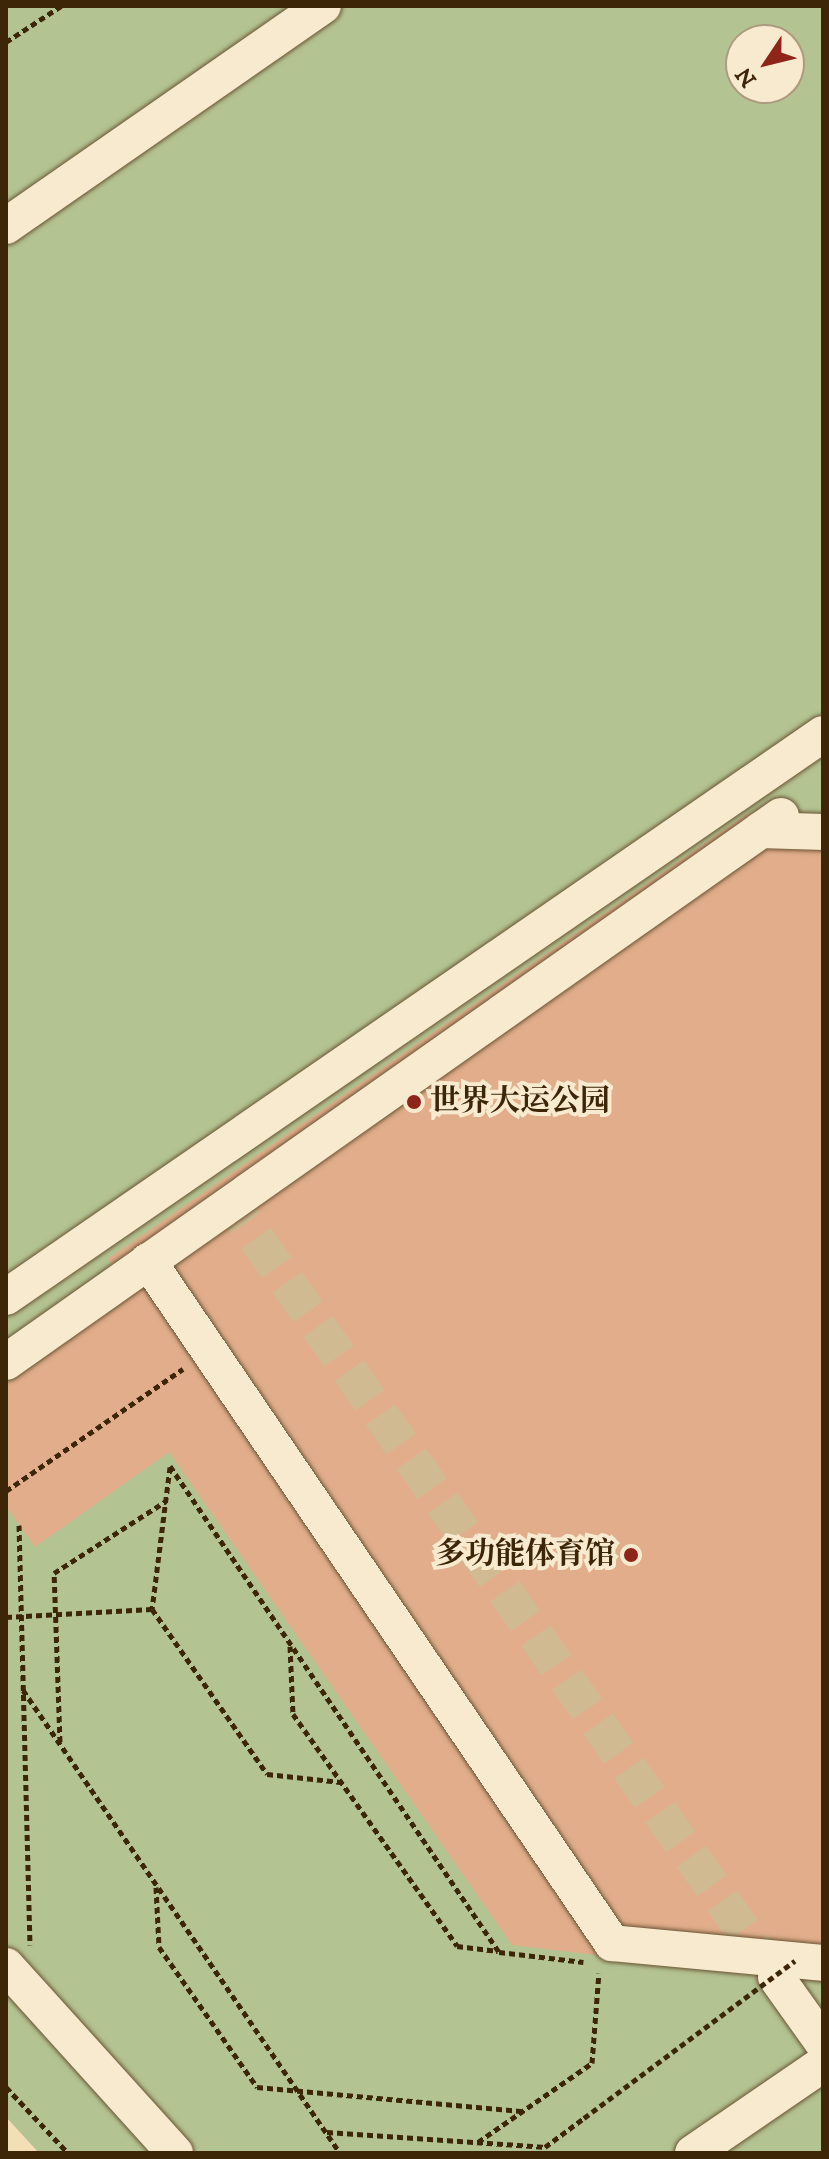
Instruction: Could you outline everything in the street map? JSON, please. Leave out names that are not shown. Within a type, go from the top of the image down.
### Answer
[{"type":"lane","points":[[6,226],[323,6]]},
{"type":"lane","points":[[6,1297],[823,734]]},
{"type":"lane","points":[[6,1362],[771,823],[823,832]]},
{"type":"lane","points":[[204,1163],[225,1194]]},
{"type":"lane","points":[[148,1261],[612,1943],[786,1974],[823,2043]]},
{"type":"lane","points":[[6,1966],[175,2153]]},
{"type":"lane","points":[[693,2153],[823,2064]]},
{"type":"path","points":[[6,42],[61,6]]},
{"type":"path","points":[[6,1491],[210,1351]]},
{"type":"path","points":[[341,1782],[267,1774],[152,1609],[170,1466],[499,1952]]},
{"type":"path","points":[[60,1743],[54,1573],[166,1501]]},
{"type":"path","points":[[19,1525],[31,1994]]},
{"type":"path","points":[[6,1617],[152,1609]]},
{"type":"path","points":[[290,1642],[293,1714],[457,1946],[585,1962]]},
{"type":"path","points":[[23,1690],[340,2153]]},
{"type":"path","points":[[156,1884],[159,1947],[257,2087],[523,2111]]},
{"type":"path","points":[[478,2142],[592,2063],[600,1964]]},
{"type":"path","points":[[326,2132],[545,2147],[786,1974]]},
{"type":"path","points":[[6,2087],[68,2153]]},
{"type":"green space","name":"世界大运公园","points":[[6,6],[823,6],[823,2153],[39,2153],[6,2117]]},
{"type":"building","points":[[747,814],[823,817],[823,1982],[512,1945],[169,1452],[35,1547],[6,1506],[6,1384],[132,1294],[108,1259]]},
{"type":"tunnel","points":[[225,1194],[776,1977]]},
{"type":"place","name":"世界大运公园","points":[[414,1102]]},
{"type":"place","name":"多功能体育馆","points":[[631,1555]]}]
